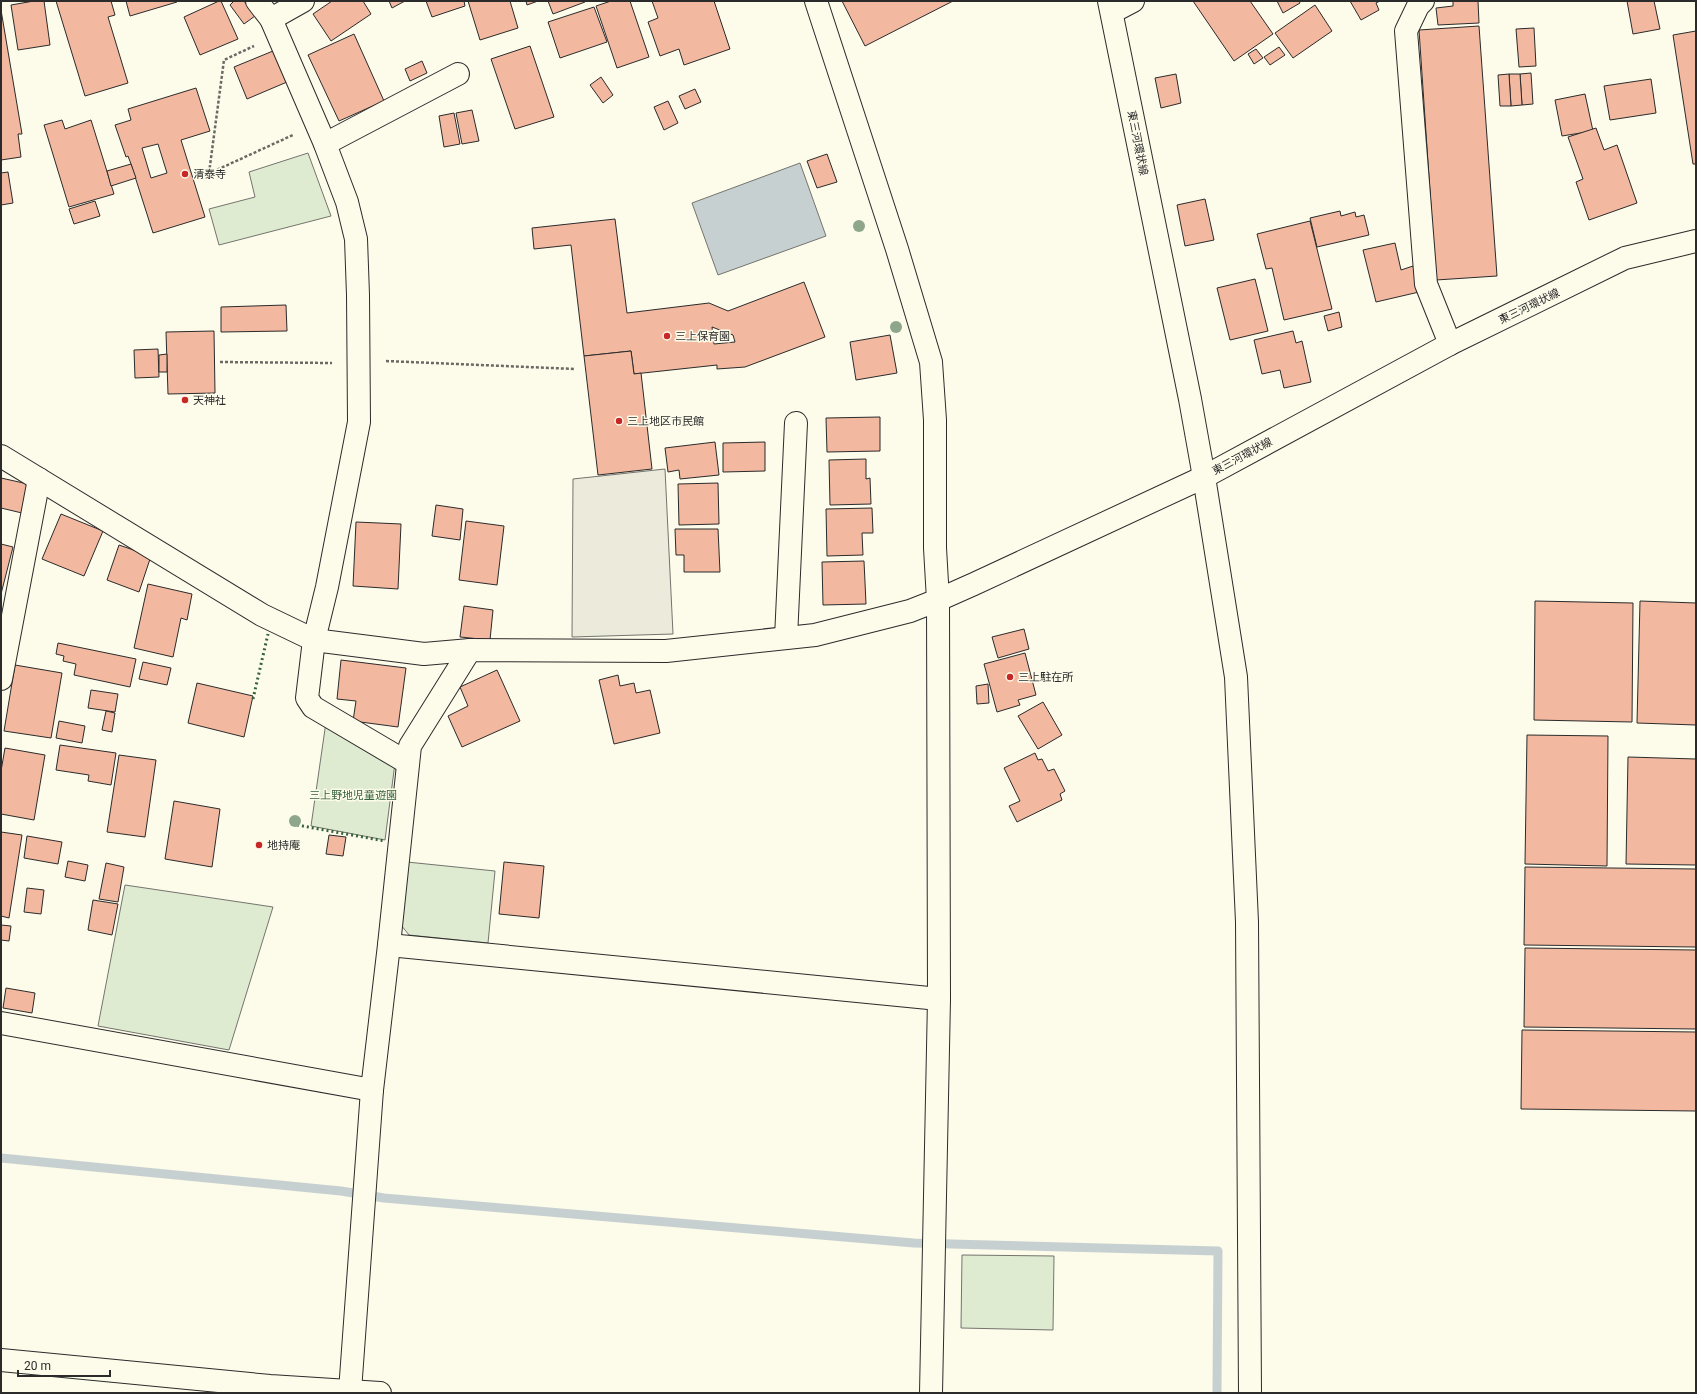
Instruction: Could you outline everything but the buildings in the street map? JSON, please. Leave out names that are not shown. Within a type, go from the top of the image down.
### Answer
[{"type":"street","points":[[257,1],[271,19],[325,144],[348,202],[356,239],[349,361],[359,422],[327,587],[314,640],[307,698],[312,707],[408,763]]},
{"type":"street","points":[[271,19],[303,1]]},
{"type":"street","points":[[816,1],[897,249],[931,362],[935,420],[935,548],[938,600],[939,999],[931,1393]]},
{"type":"street","points":[[1111,7],[1133,1]]},
{"type":"street","points":[[1423,1],[1418,6],[1406,31],[1408,63],[1426,284],[1450,344]]},
{"type":"street","name":"東三河環状線","points":[[1111,7],[1190,399],[1204,477],[1450,344],[1625,258],[1696,241]]},
{"type":"street","points":[[325,144],[458,74]]},
{"type":"street","points":[[786,638],[796,423]]},
{"type":"street","points":[[1,456],[262,615],[314,640],[424,654],[470,650],[666,651],[823,633],[910,611],[938,600],[1204,477],[1236,677],[1247,922],[1250,1393]]},
{"type":"street","points":[[1,679],[39,479]]},
{"type":"street","points":[[350,1391],[372,1090],[410,746],[470,650]]},
{"type":"street","points":[[389,945],[939,999]]},
{"type":"street","points":[[1,1023],[372,1090]]},
{"type":"street","points":[[1,1360],[269,1389],[380,1393]]},
{"type":"path","points":[[209,173],[224,60],[256,45]]},
{"type":"path","points":[[199,178],[294,134]]},
{"type":"path","points":[[220,362],[349,361],[575,369]]},
{"type":"green space","points":[[308,153],[331,216],[219,245],[209,209],[255,197],[249,172]]},
{"type":"green space","name":"三上野地児童遊園","points":[[326,722],[395,763],[385,840],[311,826]]},
{"type":"green space","points":[[407,862],[495,871],[488,943],[409,935],[401,925]]},
{"type":"green space","points":[[125,885],[273,907],[229,1050],[98,1026]]},
{"type":"green space","points":[[962,1255],[1054,1256],[1053,1330],[961,1328]]},
{"type":"shaded area","points":[[800,163],[826,236],[718,275],[692,203]]},
{"type":"shaded area","points":[[665,469],[673,634],[572,637],[573,479]]},
{"type":"waterway","points":[[1,1158],[341,1191],[384,1198],[914,1243],[1218,1251],[1217,1393]]},
{"type":"hedge","points":[[253,699],[268,634]]},
{"type":"hedge","points":[[297,825],[385,841]]},
{"type":"place","name":"清泰寺","points":[[185,174]]},
{"type":"place","name":"三上保育園","points":[[667,336]]},
{"type":"place","name":"天神社","points":[[185,400]]},
{"type":"place","name":"三上地区市民館","points":[[619,421]]},
{"type":"place","name":"三上駐在所","points":[[1010,677]]},
{"type":"place","name":"地持庵","points":[[259,845]]}]
